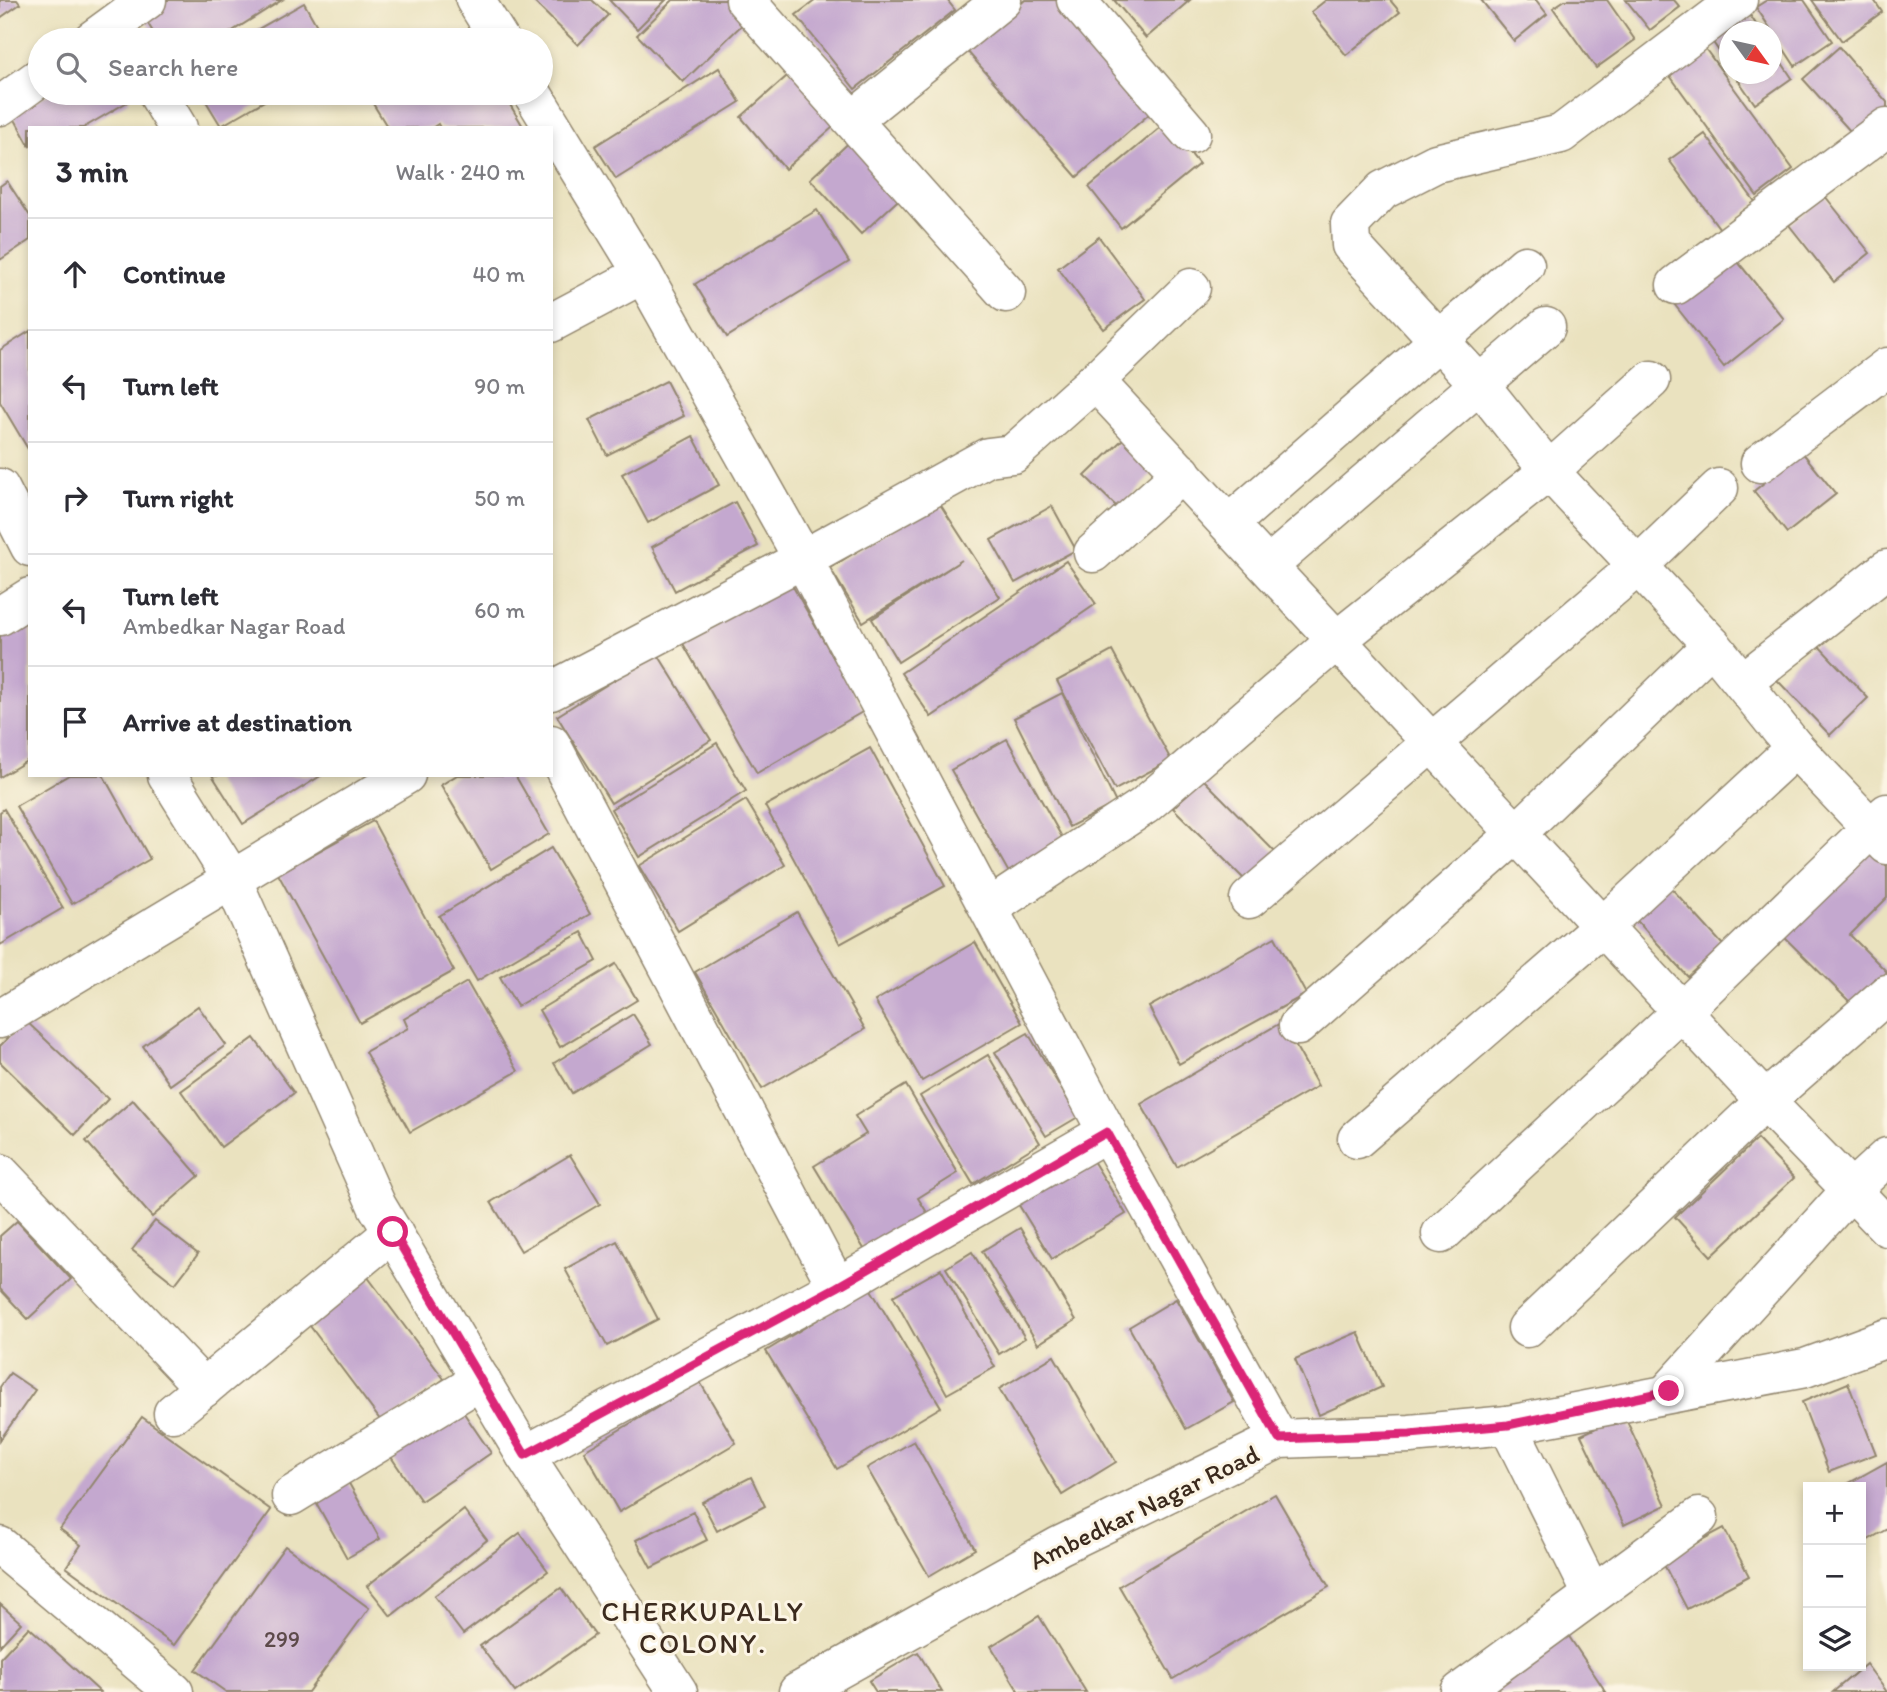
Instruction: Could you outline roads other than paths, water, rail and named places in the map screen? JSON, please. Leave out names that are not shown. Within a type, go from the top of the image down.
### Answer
[{"type":"street","points":[[118,28],[147,0]]},
{"type":"street","points":[[475,0],[492,28]]},
{"type":"street","points":[[746,0],[1006,293]]},
{"type":"street","points":[[854,120],[1002,0]]},
{"type":"street","points":[[1076,0],[1192,134]]},
{"type":"street","points":[[1441,1234],[1882,828],[1795,748],[1712,645],[1549,471],[1480,386],[1351,245],[1350,224],[1383,190],[1436,163],[1561,134],[1738,0]]},
{"type":"street","points":[[0,106],[28,86]]},
{"type":"street","points":[[164,105],[177,126]]},
{"type":"street","points":[[539,105],[552,126]]},
{"type":"street","points":[[553,127],[643,274],[803,559],[1107,1132],[1279,1439]]},
{"type":"street","points":[[1676,285],[1887,127]]},
{"type":"street","points":[[1229,524],[1525,265]]},
{"type":"street","points":[[553,322],[643,274]]},
{"type":"street","points":[[553,690],[803,559],[988,457],[1013,454],[1095,381],[1191,288]]},
{"type":"street","points":[[1268,565],[1546,327]]},
{"type":"street","points":[[1760,463],[1887,367]]},
{"type":"street","points":[[989,908],[1144,806],[1337,640],[1549,471],[1651,380]]},
{"type":"street","points":[[1095,381],[1765,1101],[1887,1227]]},
{"type":"street","points":[[1093,553],[1182,473]]},
{"type":"street","points":[[0,488],[28,543]]},
{"type":"street","points":[[1249,899],[1434,744],[1639,565],[1719,488]]},
{"type":"street","points":[[1743,682],[1887,569]]},
{"type":"street","points":[[0,616],[28,598]]},
{"type":"street","points":[[1298,1026],[1517,833],[1712,645]]},
{"type":"street","points":[[553,748],[837,1287]]},
{"type":"street","points":[[1357,1139],[1603,926],[1795,748]]},
{"type":"street","points":[[168,777],[232,879],[377,1206],[525,1455],[678,1692]]},
{"type":"street","points":[[0,1019],[403,777]]},
{"type":"street","points":[[1527,1328],[1765,1101],[1887,994]]},
{"type":"street","points":[[525,1455],[837,1287],[1107,1132]]},
{"type":"street","points":[[1669,1391],[1850,1191],[1887,1157]]},
{"type":"street","points":[[0,1173],[204,1388]]},
{"type":"street","points":[[173,1413],[393,1232]]},
{"type":"street","name":"Ambedkar Nagar Road","points":[[798,1692],[1059,1546],[1279,1439],[1410,1434],[1508,1425],[1669,1391],[1805,1368],[1887,1338]]},
{"type":"street","points":[[291,1496],[481,1380]]},
{"type":"street","points":[[1508,1425],[1592,1594]]},
{"type":"street","points":[[1473,1688],[1592,1594],[1699,1517]]},
{"type":"street","points":[[0,1546],[174,1692]]},
{"type":"district","name":"CHERKUPALLY COLONY.","points":[[703,1627]]}]
